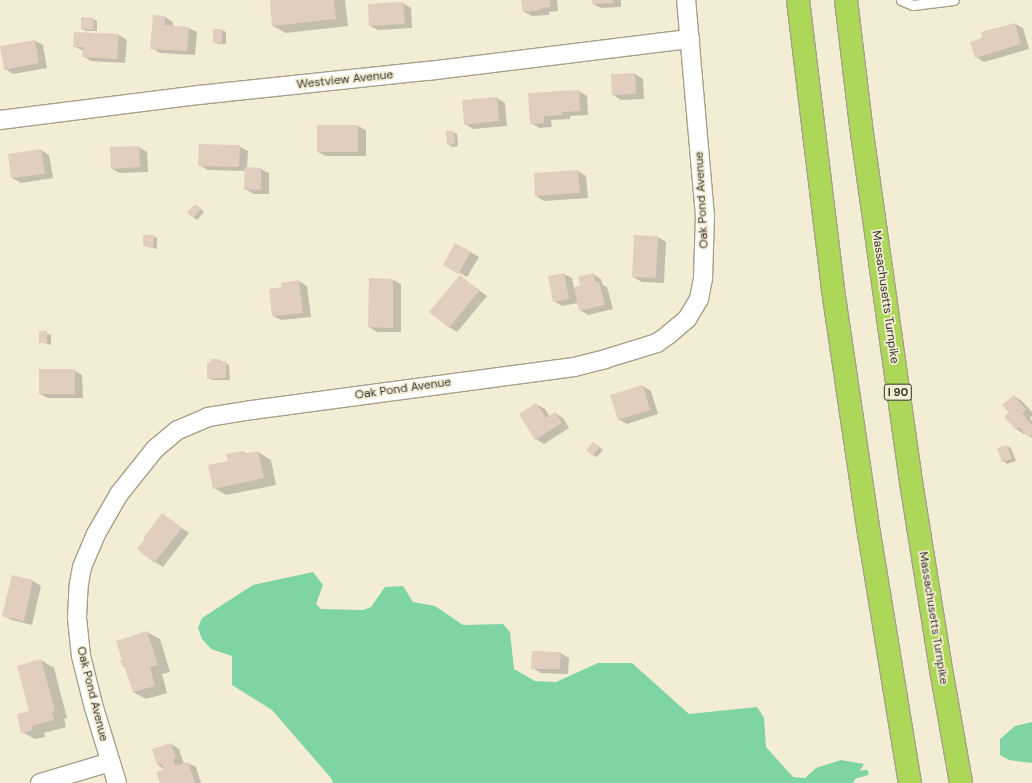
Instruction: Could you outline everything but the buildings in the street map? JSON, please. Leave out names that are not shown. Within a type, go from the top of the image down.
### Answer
[{"type":"highway","points":[[798,0],[834,298],[868,533],[910,783]]},
{"type":"highway","name":"Massachusetts Turnpike","points":[[846,0],[861,126],[911,482],[961,783]]},
{"type":"street","name":"Oak Pond Avenue","points":[[117,783],[110,762],[80,648],[77,617],[82,567],[96,534],[119,494],[155,449],[178,430],[208,417],[252,410],[574,367],[605,359],[657,342],[668,336],[687,319],[699,299],[704,279],[706,216],[686,0]]},
{"type":"street","name":"Westview Avenue","points":[[0,120],[198,95],[428,71],[690,39]]},
{"type":"street","points":[[40,783],[110,762]]},
{"type":"lane","points":[[901,0],[913,5],[954,0]]},
{"type":"shaded area","points":[[313,572],[323,585],[316,604],[321,609],[363,610],[371,607],[385,587],[403,586],[413,602],[435,606],[463,625],[503,624],[510,632],[514,669],[535,681],[556,682],[598,663],[632,663],[689,714],[757,707],[764,718],[766,747],[793,777],[805,778],[816,768],[841,760],[864,764],[853,783],[333,783],[331,778],[272,710],[232,685],[232,656],[211,649],[202,639],[198,628],[202,618],[253,585]]},
{"type":"shaded area","points":[[1032,722],[1032,763],[1009,760],[1000,755],[1000,739],[1015,726]]},
{"type":"waterway","points":[[851,777],[865,773]]}]
